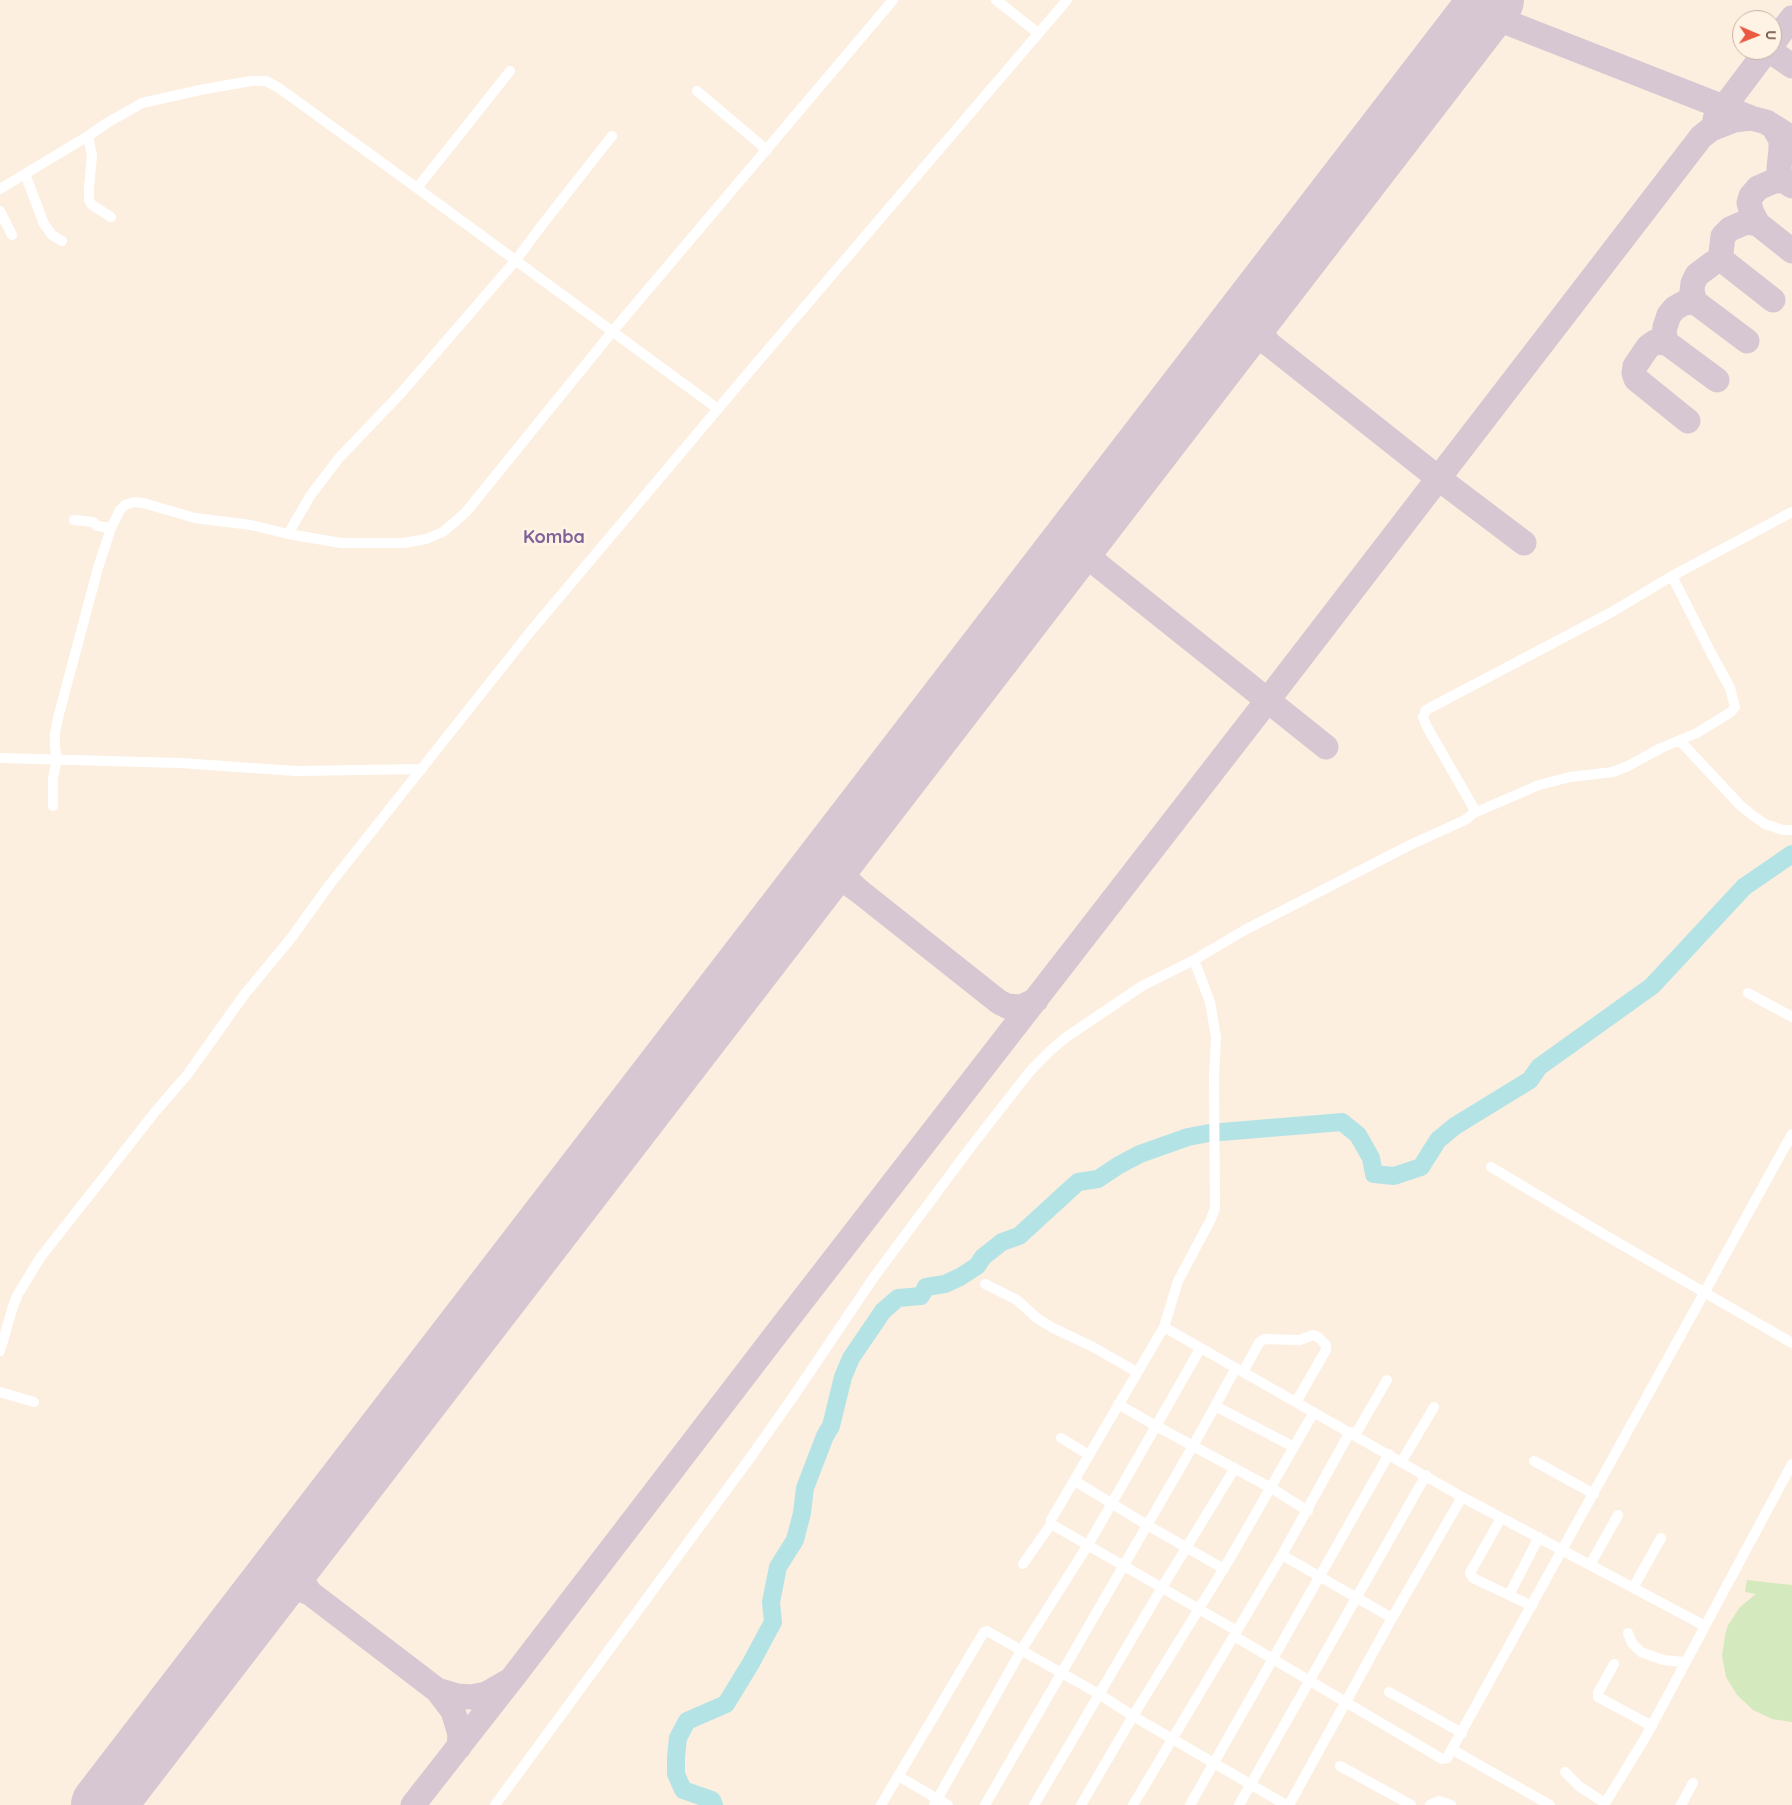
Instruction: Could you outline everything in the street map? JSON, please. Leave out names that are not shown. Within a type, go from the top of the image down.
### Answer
[{"type":"street","points":[[53,806],[53,778],[57,759],[55,747],[59,714],[98,568],[111,528],[120,510],[125,505],[134,502],[195,518],[251,525],[288,534],[341,543],[404,543],[426,539],[443,532],[466,512],[612,332],[893,0]]},
{"type":"street","points":[[996,0],[1038,32]]},
{"type":"street","points":[[0,1351],[18,1294],[40,1258],[71,1217],[187,1075],[244,995],[292,937],[330,884],[530,632],[1067,0]]},
{"type":"street","points":[[417,188],[510,71]]},
{"type":"street","points":[[0,189],[142,103],[200,90],[251,81],[266,81],[279,88],[417,188],[718,409]]},
{"type":"street","points":[[697,91],[767,150]]},
{"type":"street","points":[[88,136],[92,155],[89,188],[90,200],[92,205],[111,217]]},
{"type":"street","points":[[288,534],[310,496],[339,458],[402,392],[516,260],[612,136]]},
{"type":"street","points":[[25,174],[44,224],[52,235],[62,241]]},
{"type":"street","points":[[0,211],[12,235]]},
{"type":"street","points":[[1474,813],[1473,808],[1427,727],[1423,717],[1426,710],[1610,613],[1672,576],[1792,512]]},
{"type":"street","points":[[74,520],[93,522],[97,526],[111,528]]},
{"type":"street","points":[[495,1805],[755,1450],[874,1278],[973,1144],[1031,1070],[1065,1038],[1142,986],[1194,960],[1243,931],[1410,845],[1465,820],[1474,813],[1553,781],[1613,772],[1642,760],[1661,748],[1708,727],[1732,712],[1735,707],[1730,688],[1672,576]]},
{"type":"street","points":[[1680,741],[1740,805],[1752,815],[1765,824],[1783,830],[1792,830]]},
{"type":"street","points":[[0,758],[180,764],[296,771],[422,769]]},
{"type":"street","points":[[1023,1564],[1051,1524],[1051,1520],[1164,1327],[1178,1281],[1215,1208],[1214,1077],[1216,1037],[1210,1002],[1194,960]]},
{"type":"street","points":[[1748,993],[1792,1017]]},
{"type":"street","points":[[1051,1524],[1199,1611],[1345,1703],[1442,1759],[1447,1758],[1792,1134]]},
{"type":"street","points":[[1491,1167],[1792,1343]]},
{"type":"street","points":[[985,1284],[1017,1300],[1038,1319],[1053,1328],[1093,1347],[1137,1372]]},
{"type":"street","points":[[1164,1327],[1501,1518],[1705,1626]]},
{"type":"street","points":[[985,1805],[1215,1406],[1239,1370],[1264,1339],[1300,1340],[1313,1335],[1326,1345],[1326,1350],[1296,1402]]},
{"type":"street","points":[[936,1802],[1022,1650],[1088,1545],[1200,1349]]},
{"type":"street","points":[[1133,1805],[1236,1634],[1353,1433],[1387,1380]]},
{"type":"street","points":[[0,1392],[34,1402]]},
{"type":"street","points":[[1118,1404],[1271,1488],[1308,1511]]},
{"type":"street","points":[[1215,1406],[1294,1447]]},
{"type":"street","points":[[1402,1461],[1434,1407]]},
{"type":"street","points":[[1081,1805],[1133,1716],[1224,1569],[1314,1412]]},
{"type":"street","points":[[1061,1438],[1089,1455]]},
{"type":"street","points":[[1190,1805],[1215,1764],[1389,1454]]},
{"type":"street","points":[[1534,1461],[1594,1494]]},
{"type":"street","points":[[1566,1772],[1580,1787],[1605,1804],[1652,1726],[1792,1464]]},
{"type":"street","points":[[1034,1805],[1161,1589],[1235,1468]]},
{"type":"street","points":[[1239,1805],[1426,1475]]},
{"type":"street","points":[[1074,1481],[1224,1569]]},
{"type":"street","points":[[881,1805],[984,1632],[987,1631],[1100,1694],[1133,1716],[1288,1805],[1462,1496]]},
{"type":"street","points":[[1590,1565],[1618,1515]]},
{"type":"street","points":[[1501,1518],[1470,1573],[1473,1578],[1532,1606]]},
{"type":"street","points":[[1509,1595],[1539,1537]]},
{"type":"street","points":[[1633,1588],[1660,1538]]},
{"type":"street","points":[[1282,1555],[1392,1618]]},
{"type":"street","points":[[1628,1633],[1632,1643],[1641,1652],[1663,1660],[1686,1662]]},
{"type":"street","points":[[1614,1664],[1598,1693],[1598,1697],[1652,1726]]},
{"type":"street","points":[[1389,1692],[1462,1733]]},
{"type":"street","points":[[1453,1750],[1550,1805]]},
{"type":"street","points":[[1340,1766],[1411,1805]]},
{"type":"street","points":[[898,1776],[936,1802],[948,1805]]},
{"type":"street","points":[[1682,1805],[1693,1783]]},
{"type":"street","points":[[1430,1805],[1442,1801],[1451,1805]]},
{"type":"green space","points":[[1747,1580],[1792,1585],[1792,1722],[1772,1719],[1753,1710],[1737,1695],[1726,1677],[1722,1656],[1728,1625],[1740,1607],[1756,1594],[1745,1592]]},
{"type":"waterway","points":[[714,1805],[712,1800],[683,1790],[676,1774],[678,1738],[687,1721],[726,1704],[773,1622],[771,1602],[778,1567],[795,1540],[802,1513],[805,1488],[825,1436],[831,1426],[843,1377],[851,1358],[883,1311],[898,1298],[921,1296],[926,1287],[945,1284],[977,1266],[983,1257],[1002,1242],[1019,1236],[1078,1182],[1098,1179],[1140,1154],[1188,1137],[1209,1133],[1342,1122],[1358,1135],[1371,1158],[1374,1174],[1394,1176],[1421,1167],[1438,1140],[1455,1126],[1530,1080],[1539,1067],[1652,986],[1744,887],[1792,854]]},
{"type":"taxiway","points":[[1782,31],[1792,18]]},
{"type":"taxiway","points":[[1460,42],[1471,29],[1484,22],[1491,20],[1506,22],[1751,118],[1766,122],[1792,138]]},
{"type":"taxiway","points":[[1782,59],[1792,66]]},
{"type":"taxiway","points":[[1715,119],[1759,60]]},
{"type":"taxiway","points":[[413,1805],[1701,137],[1711,129],[1734,120],[1751,118]]},
{"type":"taxiway","points":[[1773,126],[1781,140],[1780,175],[1784,181],[1792,186]]},
{"type":"taxiway","points":[[1784,181],[1774,181],[1758,188],[1751,196],[1749,203],[1758,224],[1792,251]]},
{"type":"taxiway","points":[[1758,224],[1746,222],[1730,229],[1723,236],[1722,260],[1773,300]]},
{"type":"taxiway","points":[[1722,260],[1713,263],[1697,275],[1692,291],[1695,302],[1747,341]]},
{"type":"taxiway","points":[[1267,293],[1257,320],[1260,331],[1269,344]]},
{"type":"taxiway","points":[[1695,302],[1684,303],[1675,308],[1669,315],[1664,335],[1667,343],[1717,380]]},
{"type":"taxiway","points":[[1224,349],[1250,338],[1260,339],[1269,344],[1438,478],[1524,543]]},
{"type":"taxiway","points":[[1667,343],[1655,342],[1648,347],[1635,366],[1634,373],[1636,379],[1688,421]]},
{"type":"taxiway","points":[[1073,545],[1326,747]]},
{"type":"taxiway","points":[[798,902],[813,887],[833,879],[845,881],[859,891],[847,880],[843,873],[842,856],[847,842],[867,813]]},
{"type":"taxiway","points":[[859,891],[999,1002],[1007,1006],[1021,1007],[1036,1000]]},
{"type":"taxiway","points":[[262,1598],[273,1592],[286,1589],[302,1590],[310,1593],[304,1584],[300,1567],[301,1550],[305,1543]]},
{"type":"taxiway","points":[[310,1593],[437,1690],[457,1696],[471,1697],[486,1694],[507,1682]]},
{"type":"taxiway","points":[[437,1690],[453,1711],[460,1734],[459,1747]]},
{"type":"runway","points":[[103,1805],[1492,0]]},
{"type":"district","name":"Komba","points":[[554,538]]}]
